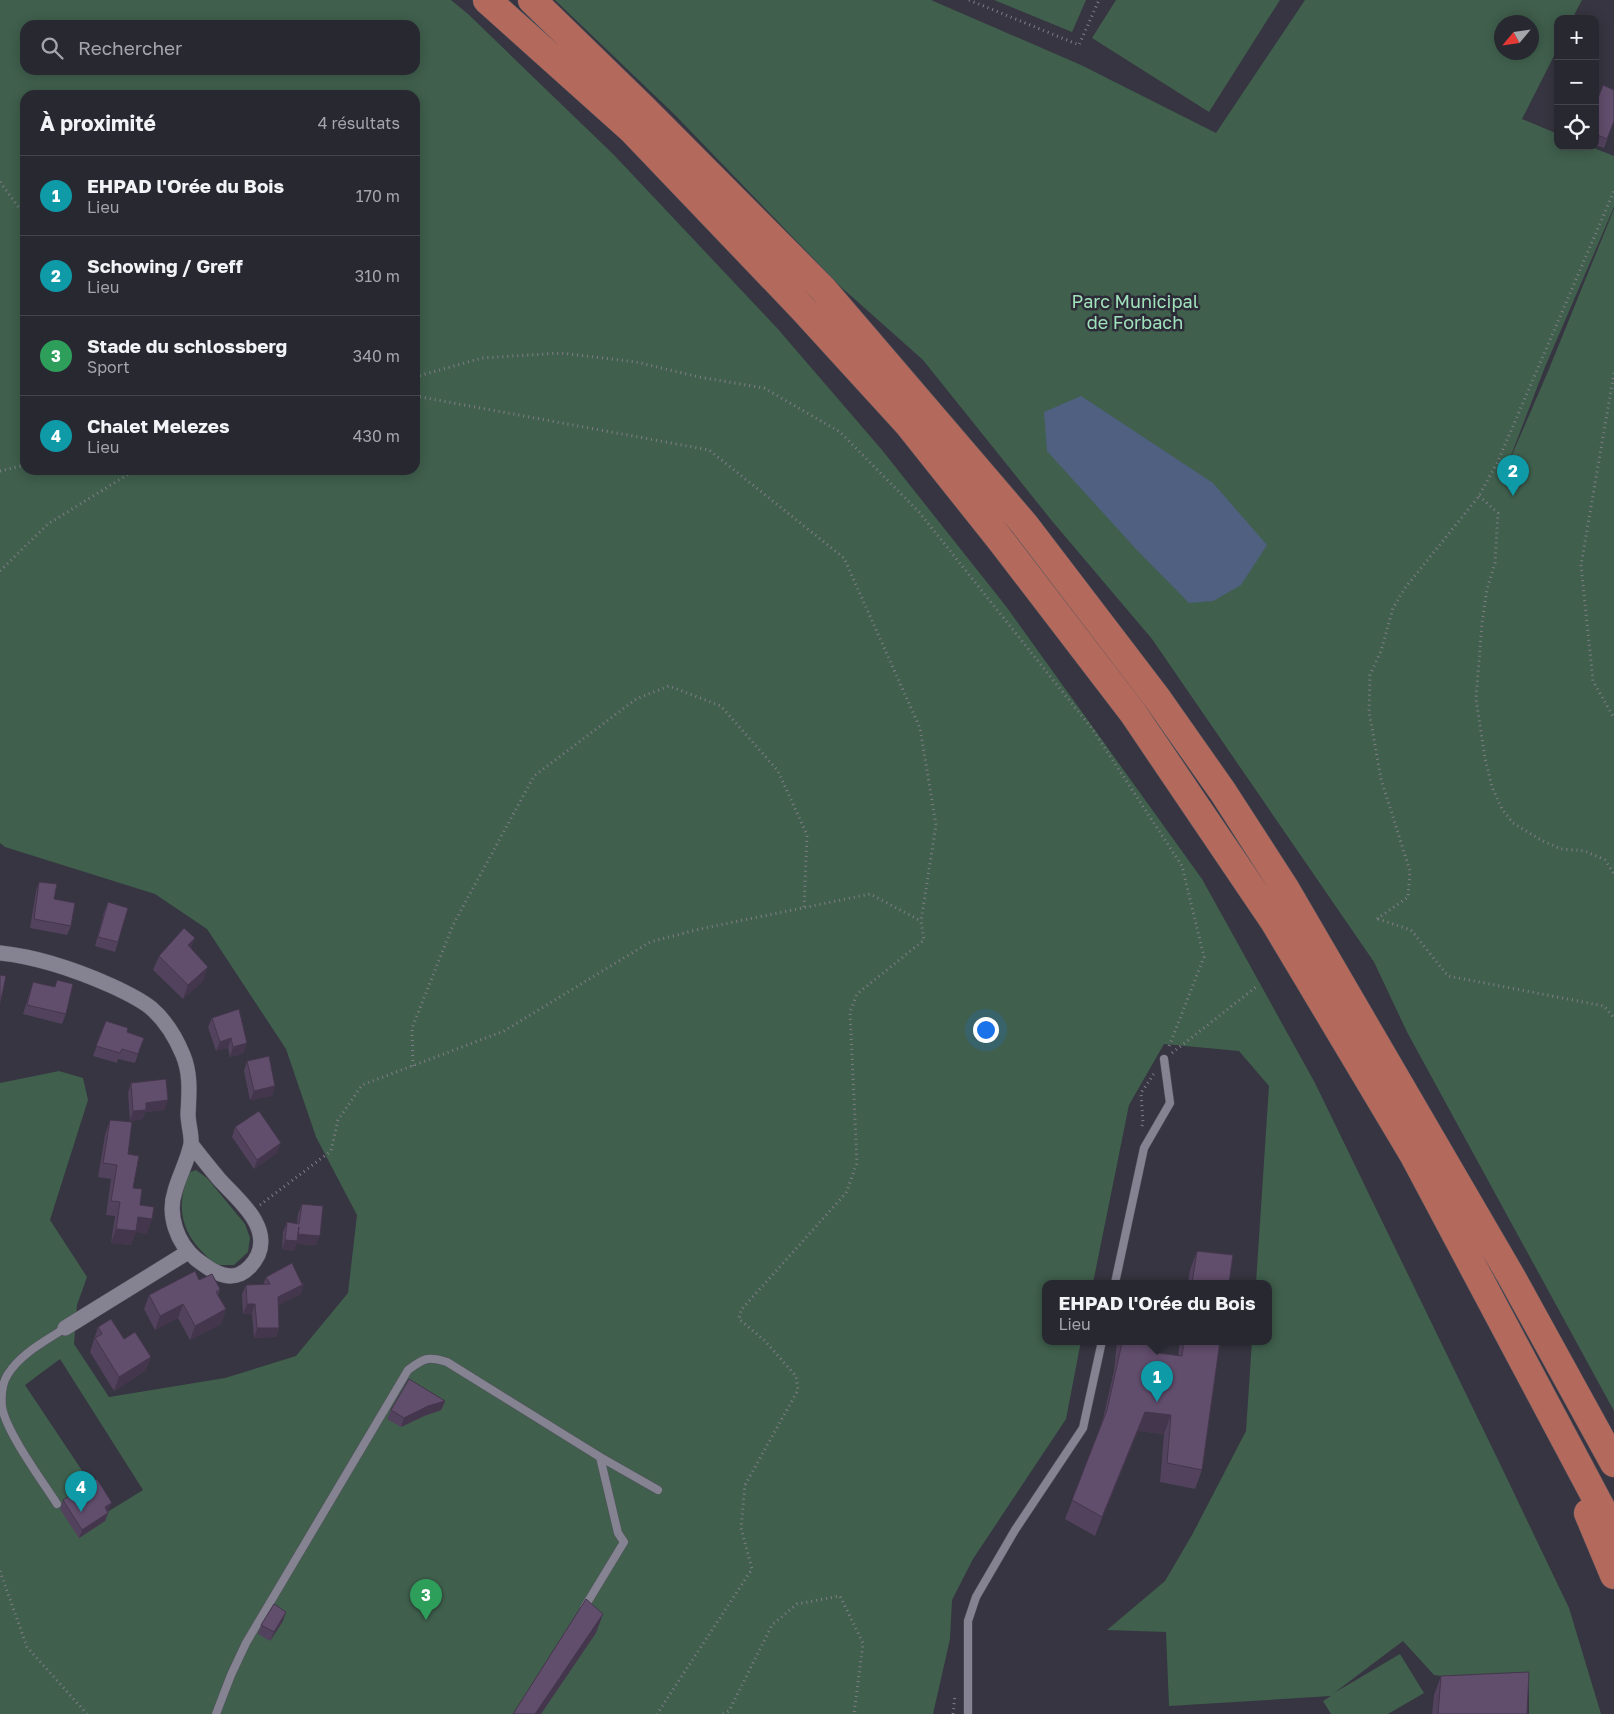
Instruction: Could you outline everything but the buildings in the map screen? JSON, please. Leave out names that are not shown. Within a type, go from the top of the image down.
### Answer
[{"type":"highway","points":[[487,0],[632,130],[803,309],[902,417],[1002,542],[1133,713],[1270,915],[1413,1154],[1614,1532]]},
{"type":"highway","points":[[532,0],[645,110],[823,289],[1025,525],[1158,698],[1223,792],[1285,888],[1511,1276],[1614,1463]]},
{"type":"highway","points":[[1554,1417],[1582,1500],[1614,1574]]},
{"type":"street","points":[[0,953],[42,960],[92,977],[130,994],[151,1008],[170,1030],[184,1056],[190,1083],[188,1116],[191,1144],[174,1193],[173,1207],[177,1234],[188,1252],[212,1272],[224,1275],[239,1274],[254,1263],[259,1252],[261,1236],[250,1213],[191,1144]]},
{"type":"street","points":[[65,1328],[188,1252]]},
{"type":"lane","points":[[1115,1280],[1144,1148],[1170,1103],[1164,1059]]},
{"type":"lane","points":[[57,1504],[9,1426],[2,1408],[2,1390],[8,1374],[20,1360],[65,1328]]},
{"type":"lane","points":[[968,1714],[968,1622],[976,1597],[1015,1530],[1083,1428],[1101,1345]]},
{"type":"lane","points":[[216,1714],[230,1675],[246,1642],[408,1370],[421,1360],[432,1357],[447,1362],[600,1457],[658,1490]]},
{"type":"lane","points":[[581,1612],[624,1542],[618,1533],[600,1457]]},
{"type":"path","points":[[969,0],[1079,46],[1100,0]]},
{"type":"path","points":[[0,182],[20,209]]},
{"type":"path","points":[[1614,192],[1498,461],[1478,496],[1405,588],[1393,608],[1381,651],[1370,675],[1368,711],[1381,779],[1410,871],[1408,897],[1378,919],[1411,930],[1448,976],[1604,1006],[1614,1018]]},
{"type":"path","points":[[420,376],[482,358],[561,354],[636,362],[699,377],[764,388],[840,432],[919,512],[1093,730],[1182,866],[1204,957],[1164,1059]]},
{"type":"path","points":[[1614,373],[1581,565],[1593,681],[1614,718]]},
{"type":"path","points":[[420,397],[709,450],[844,558],[920,728],[936,825],[921,922],[924,940],[857,994],[850,1012],[857,1163],[846,1193],[741,1310],[739,1319],[764,1340],[796,1376],[798,1390],[746,1485],[741,1528],[752,1569],[656,1714]]},
{"type":"path","points":[[0,471],[20,466]]},
{"type":"path","points":[[0,571],[48,524],[127,475]]},
{"type":"path","points":[[1478,496],[1498,513],[1495,563],[1487,589],[1482,623],[1476,699],[1485,758],[1492,787],[1502,809],[1513,823],[1541,840],[1561,849],[1586,851],[1604,860],[1614,874]]},
{"type":"path","points":[[413,1066],[412,1028],[453,925],[534,776],[636,699],[669,686],[721,706],[778,771],[807,835],[804,908]]},
{"type":"path","points":[[250,1213],[331,1151],[338,1120],[362,1085],[504,1031],[650,942],[700,929],[870,894],[921,922]]},
{"type":"path","points":[[1164,1059],[1256,987]]},
{"type":"path","points":[[0,1571],[27,1647],[88,1714]]},
{"type":"path","points":[[723,1714],[729,1711],[772,1625],[797,1604],[840,1596],[864,1643],[854,1714]]},
{"type":"green space","points":[[0,0],[451,0],[468,14],[614,155],[777,328],[882,450],[1005,605],[1202,879],[1315,1083],[1569,1608],[1601,1714],[1529,1714],[1529,1687],[1434,1675],[1403,1641],[1334,1693],[1400,1654],[1424,1693],[1388,1714],[1331,1714],[1323,1701],[1331,1696],[1169,1706],[1166,1632],[1107,1630],[1165,1581],[1192,1535],[1246,1431],[1252,1345],[1272,1345],[1272,1280],[1256,1280],[1269,1086],[1239,1051],[1164,1044],[1129,1105],[1094,1280],[1042,1280],[1042,1345],[1080,1345],[1066,1419],[973,1559],[952,1600],[950,1639],[933,1714],[0,1714],[0,1083],[59,1071],[83,1078],[88,1100],[50,1220],[87,1277],[77,1305],[74,1344],[109,1397],[225,1378],[296,1356],[348,1293],[357,1215],[316,1137],[286,1049],[207,929],[155,894],[5,847],[0,843]],"holes":[[[60,1359],[143,1490],[109,1511],[25,1385]]]},
{"type":"green space","name":"Parc Municipal de Forbach","points":[[555,0],[931,0],[1081,65],[1216,133],[1305,0],[1582,0],[1574,15],[1554,15],[1554,56],[1522,119],[1554,132],[1554,150],[1599,150],[1614,156],[1614,207],[1545,367],[1505,471],[1614,209],[1614,1411],[1407,1032],[1374,962],[1152,639],[1052,521],[923,360],[841,287],[674,114]]},
{"type":"green space","points":[[994,0],[1086,0],[1072,32]]},
{"type":"green space","points":[[1116,0],[1280,0],[1209,112],[1092,38]]},
{"type":"green space","points":[[196,1170],[207,1178],[245,1224],[250,1238],[248,1252],[234,1265],[216,1265],[196,1245],[185,1225],[182,1214],[184,1188],[188,1173]]},
{"type":"water","points":[[1081,396],[1213,483],[1267,545],[1241,585],[1213,601],[1189,603],[1135,548],[1047,451],[1044,412]]},
{"type":"place","name":"Schowing / Greff","points":[[1513,496]]},
{"type":"place","name":"EHPAD l'Orée du Bois","points":[[1157,1402]]},
{"type":"place","name":"Chalet Melezes","points":[[81,1512]]},
{"type":"place","name":"Stade du schlossberg","points":[[426,1620]]}]
